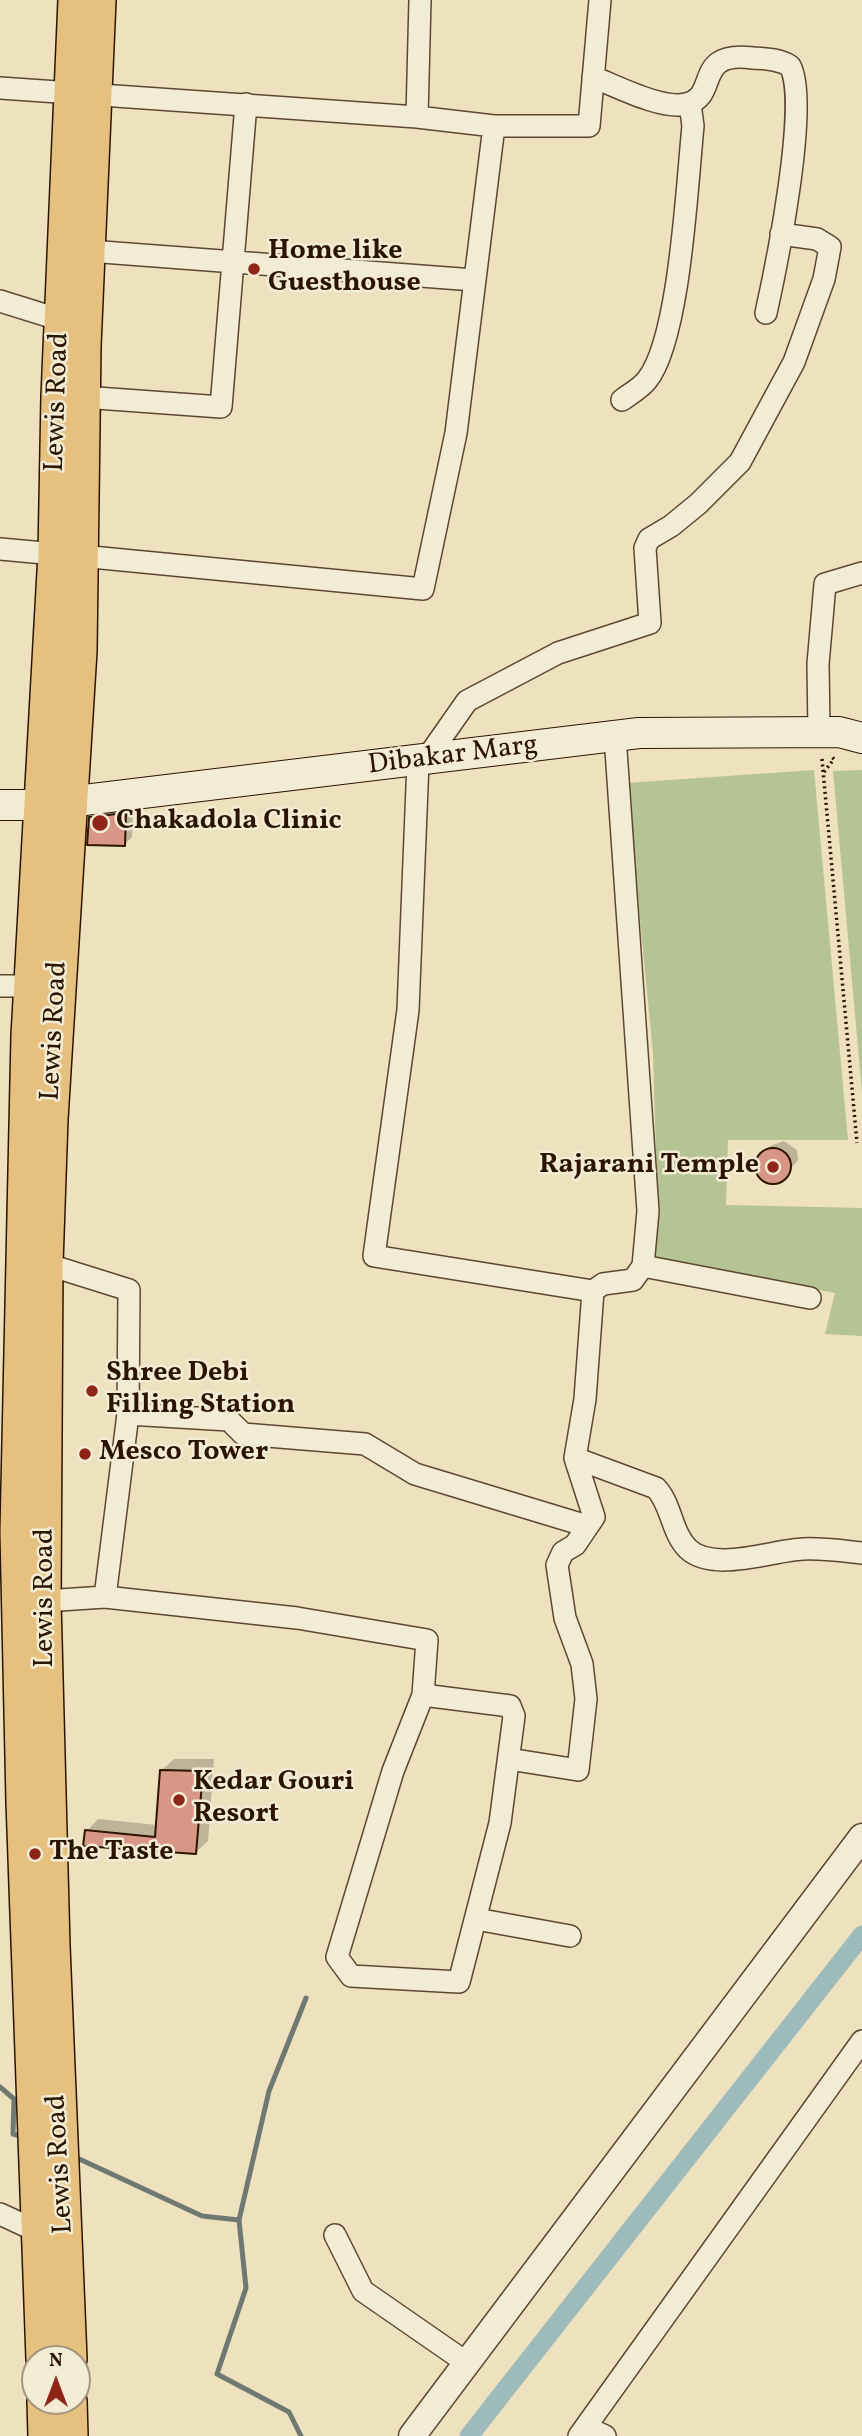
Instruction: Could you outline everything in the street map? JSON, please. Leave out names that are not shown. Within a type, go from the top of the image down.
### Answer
[{"type":"main road","name":"Lewis Road","points":[[24,1795],[44,1601],[46,1264],[54,839],[68,555],[83,397],[89,251],[83,93],[75,0]]},
{"type":"main road","name":"Lewis Road","points":[[68,555],[61,320],[83,93],[99,0]]},
{"type":"main road","name":"Dibakar Marg","points":[[0,805],[56,803],[639,733],[839,738]]},
{"type":"main road","name":"Lewis Road","points":[[54,839],[16,986],[22,1228],[9,1532],[24,1795],[47,2101],[56,2345]]},
{"type":"main road","name":"Lewis Road","points":[[50,2163],[39,2232],[55,2345]]},
{"type":"street","points":[[417,117],[420,0]]},
{"type":"street","points":[[0,88],[417,117],[494,126],[589,126],[600,0]]},
{"type":"street","points":[[593,77],[663,103],[690,104],[699,96],[713,67],[722,59],[734,55],[782,61],[790,66],[795,85],[795,142],[766,313]]},
{"type":"street","points":[[83,397],[221,407],[246,104]]},
{"type":"street","points":[[622,400],[647,382],[658,362],[669,330],[693,126],[690,104]]},
{"type":"street","points":[[0,549],[423,589],[456,433],[494,126]]},
{"type":"street","points":[[615,736],[648,1211],[643,1266],[633,1280],[603,1284],[593,1291],[374,1256],[408,1010],[421,761],[467,701],[558,653],[650,622],[645,548],[649,539],[671,526],[698,504],[740,462],[794,362],[824,279],[830,247],[817,239],[781,233]]},
{"type":"street","points":[[89,251],[474,279]]},
{"type":"street","points":[[0,301],[61,320]]},
{"type":"street","points":[[839,738],[818,664],[825,584],[862,573]]},
{"type":"street","points":[[46,1264],[129,1290],[128,1414],[105,1598]]},
{"type":"street","points":[[643,1266],[810,1298]]},
{"type":"street","points":[[509,1759],[578,1770],[586,1699],[582,1664],[565,1618],[557,1565],[563,1552],[575,1545],[594,1517],[575,1458],[585,1399],[593,1291]]},
{"type":"street","points":[[128,1414],[229,1420],[243,1434],[290,1441],[365,1444],[415,1474],[587,1526]]},
{"type":"street","points":[[575,1458],[656,1488],[663,1496],[677,1535],[699,1556],[767,1557],[799,1549],[818,1548],[862,1553]]},
{"type":"street","points":[[44,1601],[105,1598],[297,1618],[427,1640],[423,1695],[393,1771],[337,1957],[351,1976],[459,1982],[476,1919],[500,1823],[514,1716],[510,1706],[423,1695]]},
{"type":"street","points":[[412,2436],[862,1837]]},
{"type":"street","points":[[476,1919],[570,1936]]},
{"type":"street","points":[[590,2433],[862,2041]]},
{"type":"street","points":[[0,2214],[39,2232]]},
{"type":"street","points":[[335,2235],[363,2291],[467,2363]]},
{"type":"path","points":[[824,772],[834,759],[839,738]]},
{"type":"path","points":[[839,738],[824,772],[857,1143]]},
{"type":"green space","points":[[814,770],[848,1140],[728,1140],[726,1205],[862,1208],[862,1336],[825,1334],[835,1293],[654,1259],[658,1226],[653,1054],[627,783]]},
{"type":"green space","points":[[862,770],[862,1092],[833,771]]},
{"type":"building","points":[[126,813],[125,846],[87,845],[89,817]]},
{"type":"building","name":"Rajarani Temple","points":[[773,1148],[786,1153],[791,1166],[786,1179],[773,1184],[760,1179],[755,1166],[760,1153]]},
{"type":"building","name":"Kedar Gouri Resort","points":[[160,1770],[203,1771],[196,1854],[83,1846],[85,1830],[155,1837]]},
{"type":"waterway","points":[[469,2436],[862,1935]]},
{"type":"waterway","points":[[239,2220],[269,2091],[306,1998]]},
{"type":"waterway","points":[[0,2087],[14,2099],[13,2134],[23,2137]]},
{"type":"waterway","points":[[75,2157],[202,2216],[239,2220],[246,2288],[217,2374],[289,2412],[301,2436]]},
{"type":"place","name":"Home like Guesthouse","points":[[254,269]]},
{"type":"place","name":"Chakadola Clinic","points":[[100,823]]},
{"type":"place","name":"Rajarani Temple","points":[[773,1167]]},
{"type":"place","name":"Shree Debi Filling Station","points":[[92,1391]]},
{"type":"place","name":"Mesco Tower","points":[[85,1454]]},
{"type":"place","name":"Kedar Gouri Resort","points":[[179,1800]]},
{"type":"place","name":"The Taste","points":[[35,1854]]}]
